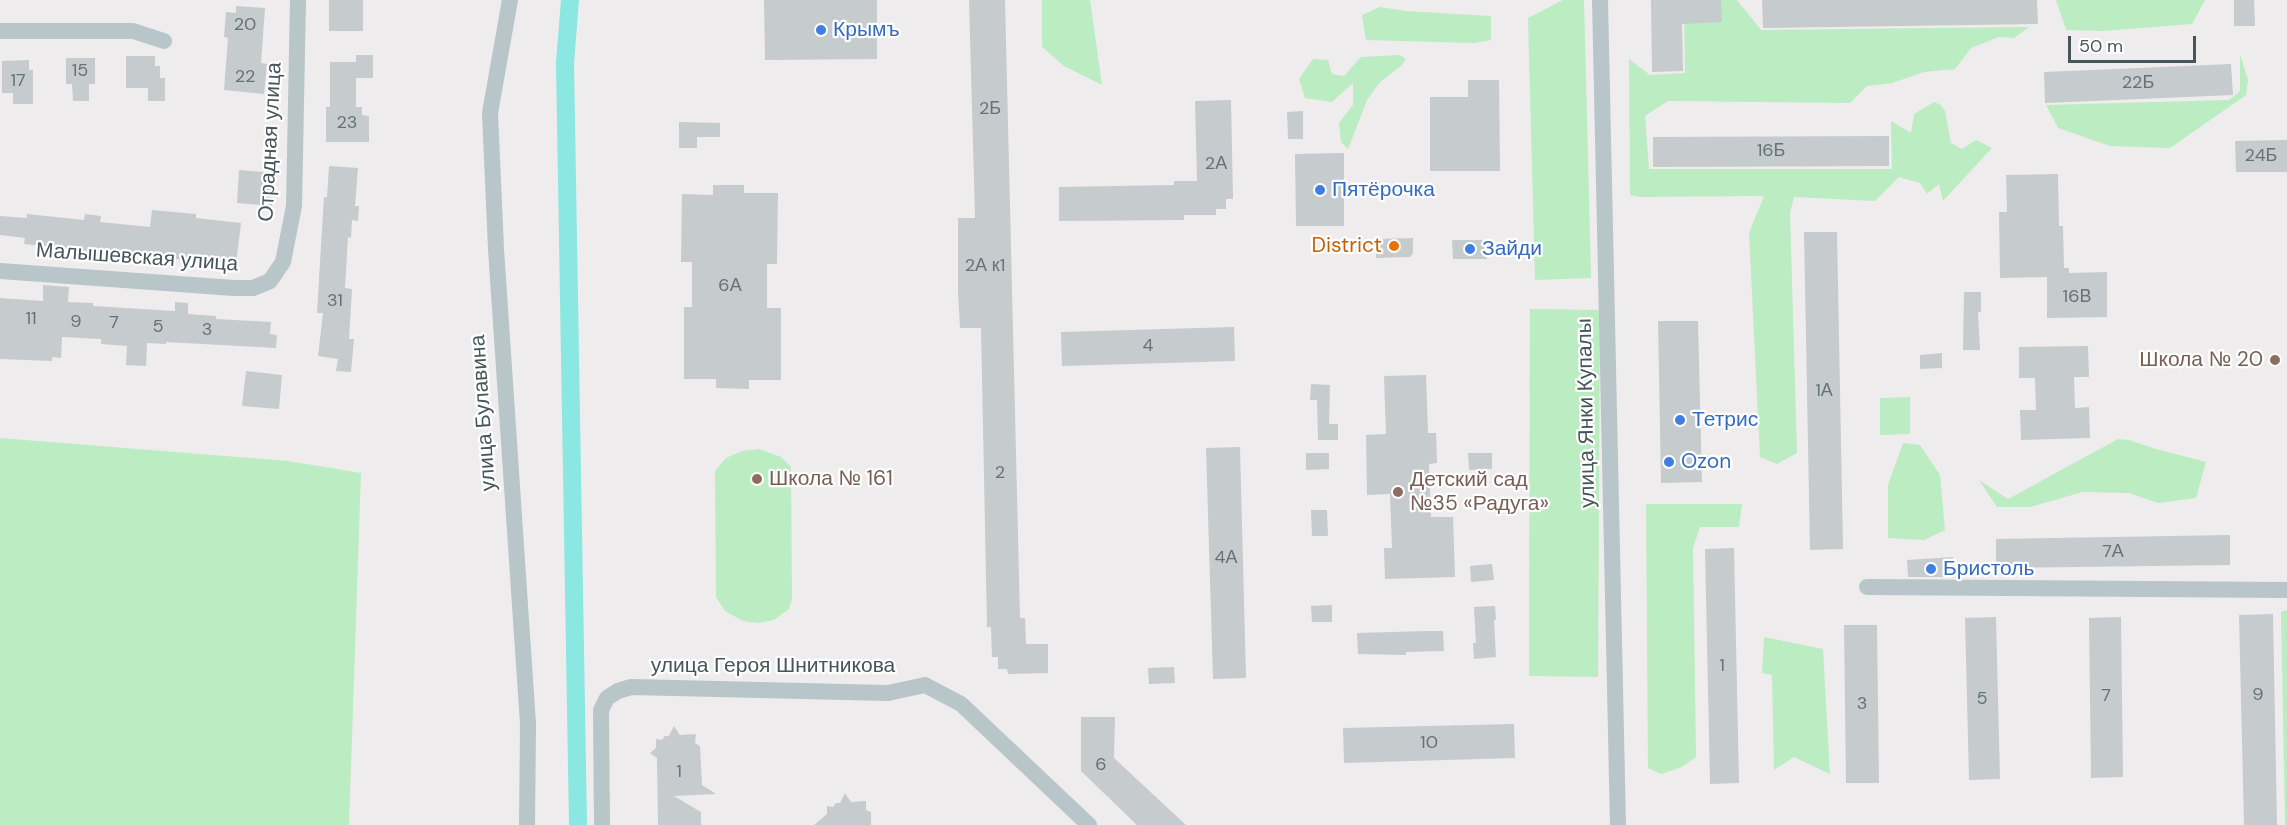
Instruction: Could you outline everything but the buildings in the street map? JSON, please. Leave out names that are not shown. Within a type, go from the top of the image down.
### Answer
[{"type":"street","name":"Отрадная улица","points":[[270,282],[283,262],[294,207],[298,0]]},
{"type":"street","name":"улица Булавина","points":[[510,0],[490,113],[496,249],[528,724],[527,825]]},
{"type":"street","name":"улица Янки Купалы","points":[[1600,0],[1618,825]]},
{"type":"street","points":[[0,31],[133,31],[164,41]]},
{"type":"street","name":"Малышевская улица","points":[[0,271],[234,288],[253,288],[270,282]]},
{"type":"street","points":[[1867,587],[2287,590]]},
{"type":"street","name":"улица Героя Шнитникова","points":[[602,825],[601,710],[607,698],[618,690],[631,687],[888,693],[925,685],[961,704],[1089,825]]},
{"type":"green space","points":[[1042,0],[1090,0],[1102,85],[1064,66],[1042,47]]},
{"type":"green space","points":[[1563,0],[1584,0],[1591,278],[1535,280],[1528,18]]},
{"type":"green space","points":[[1684,0],[1737,0],[1761,30],[2029,27],[2014,38],[1999,37],[1971,48],[1955,69],[1924,72],[1892,83],[1867,86],[1850,103],[1668,101],[1645,116],[1649,169],[1892,169],[1891,121],[1911,133],[1914,114],[1934,102],[1941,105],[1945,111],[1951,143],[1962,149],[1976,140],[1992,148],[1943,201],[1939,184],[1927,194],[1920,183],[1899,177],[1875,201],[1794,197],[1790,213],[1797,453],[1777,464],[1760,457],[1749,233],[1764,196],[1640,197],[1630,195],[1629,59],[1650,75],[1685,73]]},
{"type":"green space","points":[[2056,0],[2205,0],[2192,24],[2104,31],[2066,30]]},
{"type":"green space","points":[[1380,7],[1406,11],[1491,16],[1491,40],[1474,43],[1366,40],[1362,15]]},
{"type":"green space","points":[[2240,54],[2248,80],[2246,95],[2170,148],[2110,146],[2058,128],[2046,105],[2229,100],[2240,91]]},
{"type":"green space","points":[[1400,55],[1406,59],[1402,65],[1380,82],[1367,100],[1348,149],[1341,142],[1339,123],[1353,105],[1353,83],[1332,102],[1305,98],[1299,79],[1313,59],[1328,60],[1332,74],[1344,76],[1361,57]]},
{"type":"green space","points":[[1530,309],[1600,310],[1598,677],[1529,676]]},
{"type":"green space","points":[[1910,397],[1910,434],[1880,435],[1880,398]]},
{"type":"green space","points":[[0,438],[288,461],[361,473],[349,825],[0,825]]},
{"type":"green space","points":[[2118,439],[2129,440],[2206,462],[2196,498],[2158,503],[2129,493],[2083,492],[2030,507],[1997,507],[1979,480],[2008,499]]},
{"type":"green space","points":[[1903,443],[1920,445],[1940,475],[1945,530],[1924,540],[1888,538],[1888,485]]},
{"type":"green space","points":[[759,449],[781,457],[791,467],[792,599],[789,609],[774,620],[758,623],[743,621],[725,611],[716,597],[715,471],[726,458],[742,451]]},
{"type":"green space","points":[[1646,504],[1742,504],[1739,527],[1700,527],[1693,548],[1696,757],[1682,767],[1661,774],[1648,768]]},
{"type":"green space","points":[[2287,610],[2287,825],[2285,825],[2281,612]]},
{"type":"green space","points":[[1764,637],[1823,649],[1830,774],[1794,757],[1774,770],[1772,675],[1762,673]]},
{"type":"waterway","points":[[570,0],[565,63],[578,825]]},
{"type":"place","name":"Крымъ","points":[[821,30]]},
{"type":"place","name":"Пятёрочка","points":[[1320,190]]},
{"type":"place","name":"District","points":[[1394,246]]},
{"type":"place","name":"Зайди","points":[[1470,249]]},
{"type":"place","name":"Школа № 20","points":[[2275,360]]},
{"type":"place","name":"Тетрис","points":[[1680,420]]},
{"type":"place","name":"Ozon","points":[[1669,462]]},
{"type":"place","name":"Школа № 161","points":[[757,479]]},
{"type":"place","name":"Детский сад №35 «Радуга»","points":[[1398,492]]},
{"type":"place","name":"Бристоль","points":[[1931,569]]}]
